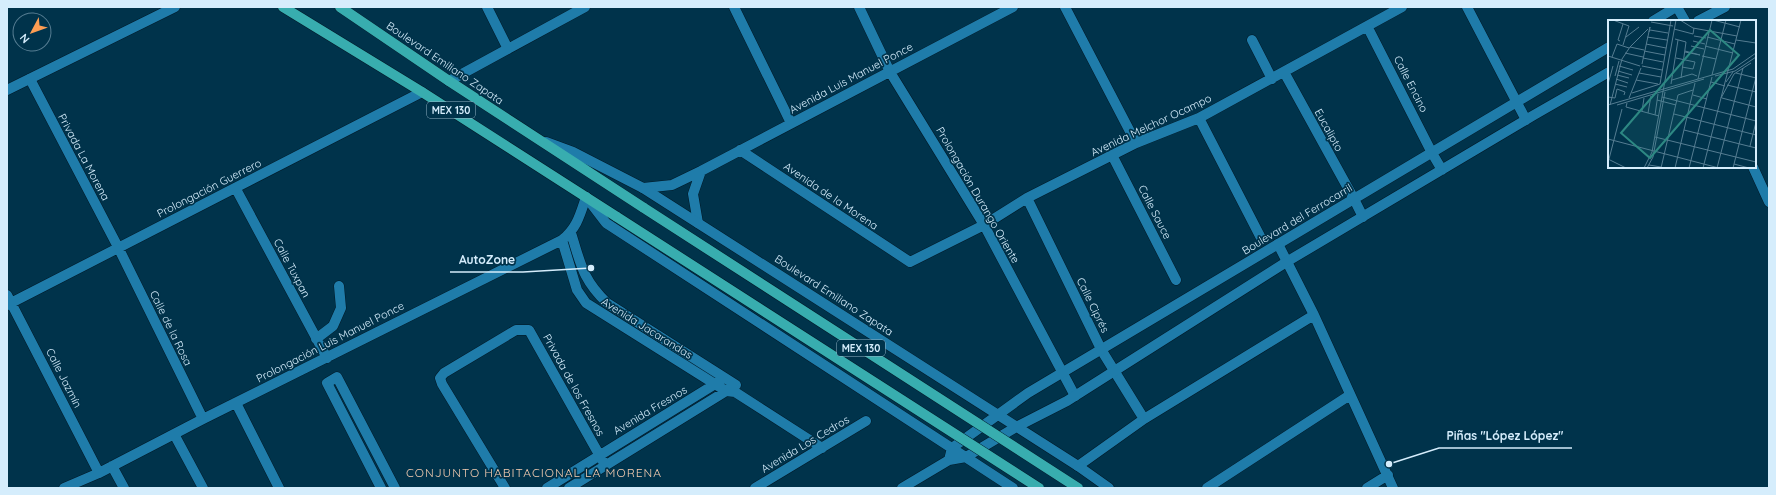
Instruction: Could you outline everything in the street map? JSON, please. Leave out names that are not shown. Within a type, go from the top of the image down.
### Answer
[{"type":"main road","name":"MEX 130","points":[[283,7],[422,92],[1039,488]]},
{"type":"main road","name":"Boulevard Emiliano Zapata","points":[[340,7],[536,138],[1078,488]]},
{"type":"street","points":[[7,90],[175,7]]},
{"type":"street","points":[[487,7],[508,49]]},
{"type":"street","points":[[449,81],[586,7]]},
{"type":"street","points":[[734,7],[791,123]]},
{"type":"street","name":"Prolongación Durango Oriente","points":[[859,7],[890,72],[984,225],[1075,396]]},
{"type":"street","name":"Avenida Luis Manuel Ponce","points":[[643,188],[672,185],[701,171],[1013,7]]},
{"type":"street","points":[[1066,7],[1136,143]]},
{"type":"street","name":"Avenida Melchor Ocampo","points":[[910,262],[984,225],[1027,198],[1136,143],[1199,118],[1402,7]]},
{"type":"street","points":[[1467,7],[1526,120]]},
{"type":"street","points":[[1655,20],[1677,7],[1684,20]]},
{"type":"street","points":[[1700,20],[1725,7]]},
{"type":"street","name":"Calle Encino","points":[[1367,26],[1442,170]]},
{"type":"street","points":[[1252,40],[1272,79]]},
{"type":"street","name":"Boulevard del Ferrocarril","points":[[952,448],[1028,393],[1102,351],[1278,244],[1608,48]]},
{"type":"street","name":"Eucalipto","points":[[1284,72],[1363,216]]},
{"type":"street","points":[[902,488],[949,460],[966,457],[1016,427],[1075,396],[1288,261],[1608,73]]},
{"type":"street","name":"Privada La Morena","points":[[30,79],[118,247]]},
{"type":"street","name":"Prolongación Guerrero","points":[[8,301],[236,188],[422,92]]},
{"type":"street","points":[[1199,118],[1261,238]]},
{"type":"street","name":"Boulevard Emiliano Zapata","points":[[536,138],[573,152],[643,188],[999,415],[1109,488]]},
{"type":"street","name":"Avenida de la Morena","points":[[740,150],[910,262]]},
{"type":"street","name":"Calle Sauce","points":[[1112,155],[1176,280]]},
{"type":"street","points":[[1753,168],[1769,202]]},
{"type":"street","points":[[698,223],[693,194],[701,171]]},
{"type":"street","name":"Calle Tuxpan","points":[[236,188],[327,358]]},
{"type":"street","points":[[586,197],[606,223],[1013,488]]},
{"type":"street","name":"Prolongación Luis Manuel Ponce","points":[[64,488],[99,473],[203,419],[562,240],[571,233],[578,222],[586,197]]},
{"type":"street","name":"Calle Ciprés","points":[[1027,198],[1102,351],[1144,419]]},
{"type":"street","name":"Avenida Jacarandas","points":[[571,233],[585,277],[594,291],[607,303],[726,378],[732,389]]},
{"type":"street","name":"Avenida Jacarandas","points":[[562,240],[577,290],[586,303],[716,384],[732,389],[822,448]]},
{"type":"street","points":[[1278,244],[1288,261],[1314,315],[1393,488]]},
{"type":"street","name":"Calle de la Rosa","points":[[118,247],[203,419]]},
{"type":"street","points":[[316,339],[333,326],[341,308],[338,286]]},
{"type":"street","name":"Calle Jazmín","points":[[8,301],[99,473]]},
{"type":"street","points":[[1078,466],[1144,419],[1314,315]]},
{"type":"street","name":"Privada de los Fresnos","points":[[504,488],[442,384],[440,378],[444,373],[516,330],[529,330],[605,465]]},
{"type":"street","points":[[381,488],[327,382],[337,378],[395,488]]},
{"type":"street","name":"Avenida Fresnos","points":[[547,488],[726,378]]},
{"type":"street","points":[[569,488],[732,389]]},
{"type":"street","points":[[1206,488],[1350,395]]},
{"type":"street","points":[[236,403],[279,488]]},
{"type":"street","name":"Avenida Los Cedros","points":[[755,488],[866,421]]},
{"type":"street","points":[[174,434],[203,488]]},
{"type":"street","points":[[949,460],[952,448]]},
{"type":"street","points":[[112,466],[124,488]]},
{"type":"street","points":[[1368,488],[1388,475]]},
{"type":"place","name":"AutoZone","points":[[591,268]]},
{"type":"place","name":"Piñas \"López López\"","points":[[1389,464]]},
{"type":"district","name":"CONJUNTO HABITACIONAL LA MORENA","points":[[534,472]]}]
